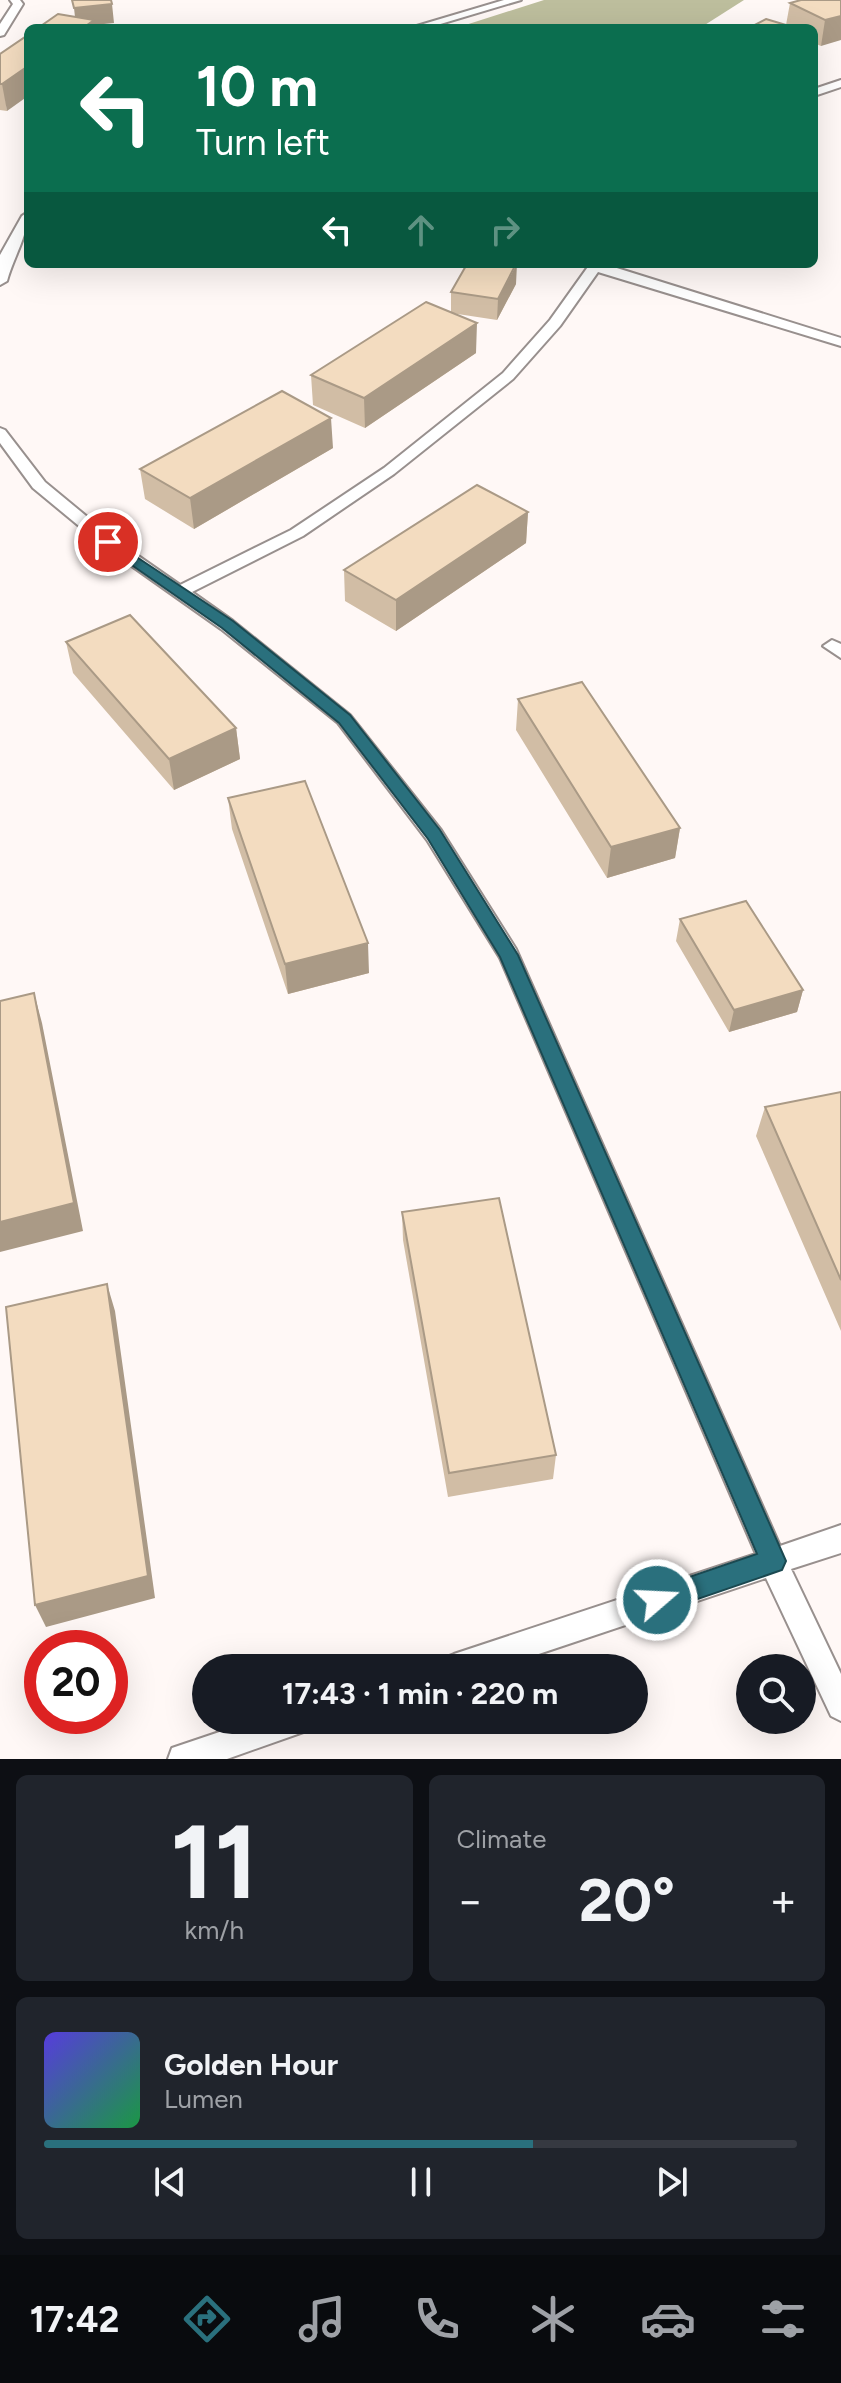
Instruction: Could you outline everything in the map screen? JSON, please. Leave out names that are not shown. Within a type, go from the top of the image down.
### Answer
[{"type":"lane","points":[[0,33],[18,4],[15,0]]},
{"type":"lane","points":[[429,24],[516,0]]},
{"type":"lane","points":[[818,92],[841,83]]},
{"type":"lane","points":[[0,281],[7,255],[24,223]]},
{"type":"lane","points":[[181,591],[297,533],[389,471],[508,376],[555,323],[595,268]]},
{"type":"lane","points":[[602,268],[841,342]]},
{"type":"lane","points":[[0,433],[39,485],[108,542],[181,591],[344,719],[434,835],[509,955],[773,1561],[841,1706]]},
{"type":"lane","points":[[496,1654],[841,1539]]},
{"type":"lane","points":[[183,1759],[257,1734]]},
{"type":"green space","points":[[544,0],[744,0],[706,24],[469,24]]},
{"type":"building","points":[[72,0],[111,0],[112,4],[74,8]]},
{"type":"building","points":[[841,0],[841,16],[825,20],[790,3]]},
{"type":"building","points":[[58,14],[94,20],[88,24],[44,24]]},
{"type":"building","points":[[766,19],[783,24],[757,24]]},
{"type":"building","points":[[24,38],[24,69],[2,84],[0,84],[0,54]]},
{"type":"building","points":[[465,268],[514,268],[498,299],[451,292]]},
{"type":"building","points":[[426,302],[477,323],[364,398],[311,375]]},
{"type":"building","points":[[282,391],[331,418],[190,498],[140,469]]},
{"type":"building","points":[[477,485],[528,512],[396,600],[344,570]]},
{"type":"building","points":[[130,615],[236,728],[169,759],[66,642]]},
{"type":"building","points":[[582,682],[680,828],[611,847],[518,699]]},
{"type":"building","points":[[305,781],[368,943],[285,964],[228,798]]},
{"type":"building","points":[[746,901],[803,990],[734,1010],[680,919]]},
{"type":"building","points":[[34,993],[74,1203],[0,1222],[0,1001]]},
{"type":"building","points":[[841,1092],[841,1280],[765,1107]]},
{"type":"building","points":[[499,1198],[556,1455],[449,1473],[402,1212]]},
{"type":"building","points":[[107,1284],[148,1576],[35,1605],[6,1307]]},
{"type":"route","points":[[108,542],[227,625],[344,719],[434,835],[509,955],[773,1561],[657,1600]]}]
